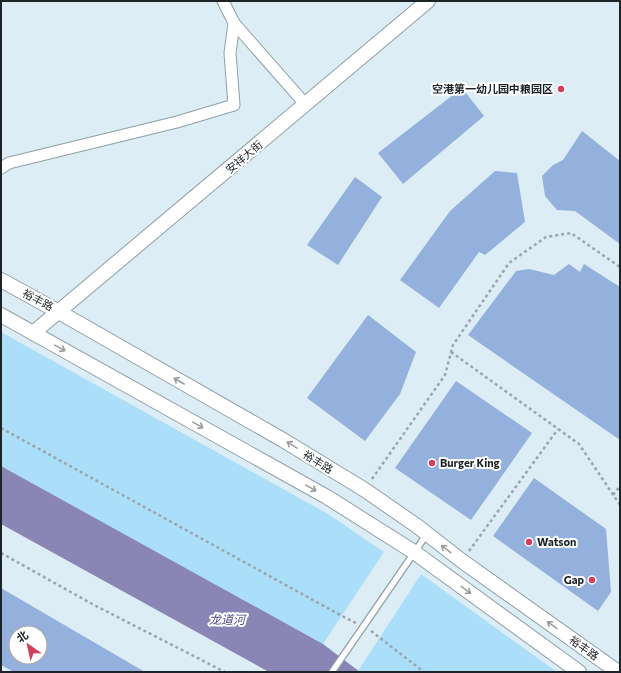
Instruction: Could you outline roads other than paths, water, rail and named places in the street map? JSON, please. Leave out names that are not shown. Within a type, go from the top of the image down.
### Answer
[{"type":"street","points":[[224,1],[234,23],[306,104]]},
{"type":"street","name":"安祥大街","points":[[33,333],[428,1]]},
{"type":"street","points":[[1,168],[10,163],[177,122],[234,105],[230,53],[234,23]]},
{"type":"street","name":"裕丰路","points":[[1,280],[283,440],[365,490],[618,672]]},
{"type":"street","name":"裕丰路","points":[[1,315],[327,497],[414,552],[579,672]]},
{"type":"lane","points":[[332,672],[427,534]]},
{"type":"water","name":"龙道河","points":[[1,466],[323,644],[360,672],[269,672],[1,524]]},
{"type":"place","name":"空港第一幼儿园中粮园区","points":[[561,89]]},
{"type":"place","name":"Burger King","points":[[432,463]]},
{"type":"place","name":"Watson","points":[[529,542]]},
{"type":"place","name":"Gap","points":[[592,580]]}]
